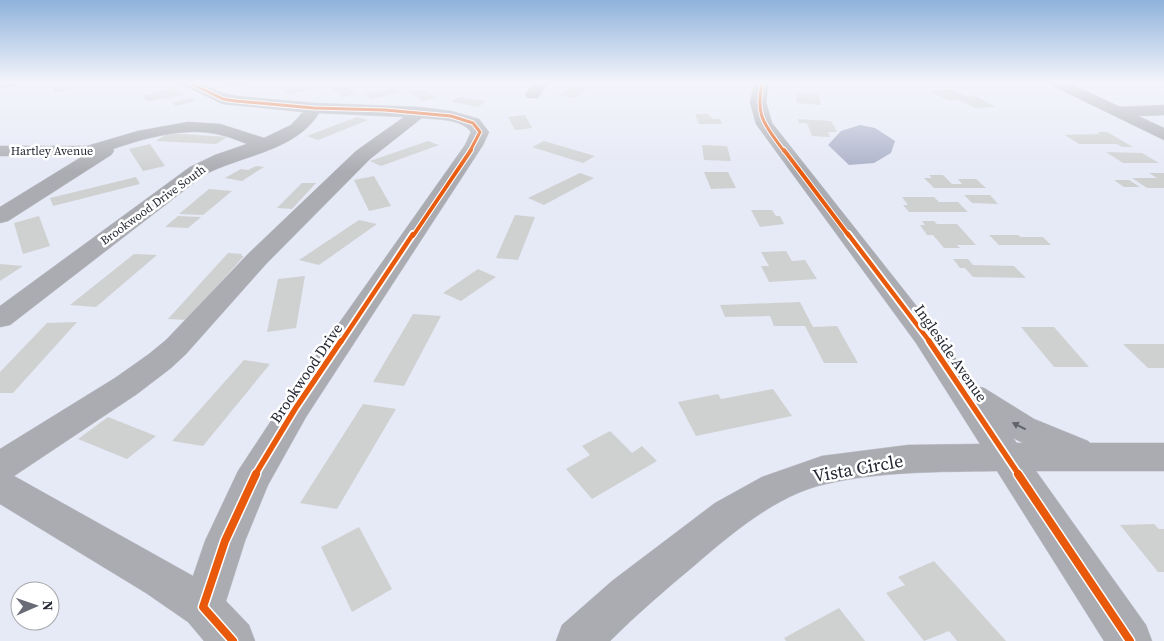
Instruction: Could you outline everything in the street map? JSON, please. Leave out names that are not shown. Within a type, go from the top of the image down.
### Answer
[{"type":"street","name":"Brookwood Drive South","points":[[0,320],[197,171],[299,128],[310,113]]},
{"type":"street","points":[[0,467],[126,386],[160,361],[257,259],[363,155],[418,113]]},
{"type":"street","name":"Brookwood Drive","points":[[203,608],[225,541],[251,481],[295,410],[474,145],[480,132],[473,123],[459,117],[426,113]]},
{"type":"street","name":"Ingleside Avenue","points":[[761,113],[764,124],[876,270],[961,386],[1005,457],[1130,641]]},
{"type":"street","points":[[1119,113],[1164,135]]},
{"type":"street","points":[[92,150],[142,135],[204,128],[220,129],[263,144]]},
{"type":"street","name":"Hartley Avenue","points":[[0,151],[104,151],[0,216]]},
{"type":"street","points":[[0,297],[26,300]]},
{"type":"street","points":[[961,386],[995,414],[1055,444],[1097,456]]},
{"type":"street","name":"Vista Circle","points":[[578,641],[627,595],[728,514],[776,488],[822,470],[908,459],[1097,456],[1164,457]]},
{"type":"street","points":[[0,486],[162,579],[203,608],[233,641]]},
{"type":"water","points":[[860,125],[875,128],[895,141],[891,153],[874,163],[849,165],[828,145],[841,131]]},
{"type":"building","points":[[695,114],[708,114],[713,119],[720,119],[722,124],[699,124]]},
{"type":"building","points":[[525,115],[532,128],[515,130],[508,117]]},
{"type":"building","points":[[357,117],[368,120],[318,140],[307,136]]},
{"type":"building","points":[[798,119],[831,121],[837,132],[828,132],[830,137],[812,136],[807,123],[799,123]]},
{"type":"building","points":[[1097,132],[1107,132],[1133,147],[1122,147],[1117,144],[1079,144],[1065,135],[1100,134]]},
{"type":"building","points":[[168,133],[227,137],[216,144],[156,141]]},
{"type":"building","points":[[428,141],[439,145],[381,166],[370,161]]},
{"type":"building","points":[[544,141],[595,156],[583,163],[532,147]]},
{"type":"building","points":[[150,144],[165,166],[143,171],[129,149]]},
{"type":"building","points":[[702,145],[727,146],[731,161],[704,160]]},
{"type":"building","points":[[1106,152],[1142,153],[1159,163],[1123,163]]},
{"type":"building","points":[[256,166],[264,167],[242,181],[225,178],[241,169],[248,170]]},
{"type":"building","points":[[704,172],[728,172],[736,188],[711,189]]},
{"type":"building","points":[[580,173],[594,178],[544,205],[528,198]]},
{"type":"building","points":[[1149,173],[1164,173],[1164,188],[1147,188],[1132,178],[1157,178]]},
{"type":"building","points":[[929,175],[943,175],[952,184],[962,184],[958,179],[976,179],[986,188],[934,188],[924,178],[932,178]]},
{"type":"building","points":[[374,176],[391,206],[369,211],[354,180]]},
{"type":"building","points":[[136,177],[140,184],[53,206],[50,198]]},
{"type":"building","points":[[1114,180],[1129,180],[1140,187],[1124,187]]},
{"type":"building","points":[[302,183],[316,183],[292,209],[277,208]]},
{"type":"building","points":[[209,189],[232,191],[203,215],[179,214]]},
{"type":"building","points":[[964,195],[990,195],[998,204],[972,203]]},
{"type":"building","points":[[902,197],[934,197],[939,202],[958,202],[968,212],[909,212],[903,205],[908,205]]},
{"type":"building","points":[[751,210],[772,210],[776,216],[780,216],[784,224],[760,227]]},
{"type":"building","points":[[515,215],[535,217],[518,260],[496,258]]},
{"type":"building","points":[[39,216],[50,246],[23,254],[14,223]]},
{"type":"building","points":[[178,216],[201,217],[188,228],[165,227]]},
{"type":"building","points":[[359,220],[377,224],[319,265],[299,260]]},
{"type":"building","points":[[922,221],[934,221],[937,224],[957,224],[976,245],[957,245],[960,248],[944,248],[933,235],[927,235],[920,225],[925,225]]},
{"type":"building","points":[[989,235],[1043,237],[1051,245],[999,245]]},
{"type":"building","points":[[786,251],[792,261],[805,260],[817,279],[769,282],[761,266],[769,266],[761,252]]},
{"type":"building","points":[[228,253],[242,254],[241,256],[244,256],[187,320],[168,319]]},
{"type":"building","points":[[134,254],[157,255],[96,307],[70,305]]},
{"type":"building","points":[[953,259],[968,259],[973,265],[1014,266],[1026,278],[973,277],[965,268],[960,268]]},
{"type":"building","points":[[0,264],[23,266],[0,281]]},
{"type":"building","points":[[478,269],[496,277],[461,301],[443,293]]},
{"type":"building","points":[[305,276],[296,328],[267,332],[278,279]]},
{"type":"building","points":[[800,302],[813,327],[837,326],[858,363],[824,363],[805,326],[774,326],[770,316],[725,317],[720,305]]},
{"type":"building","points":[[413,314],[441,316],[404,386],[373,382]]},
{"type":"building","points":[[77,322],[13,393],[0,393],[0,372],[47,323]]},
{"type":"building","points":[[1021,327],[1054,327],[1089,367],[1054,367]]},
{"type":"building","points":[[1123,344],[1164,344],[1164,368],[1148,368]]},
{"type":"building","points":[[244,360],[270,364],[203,446],[172,441]]},
{"type":"building","points":[[773,389],[792,416],[696,436],[678,402],[718,394],[721,399]]},
{"type":"building","points":[[363,404],[396,409],[337,509],[300,503]]},
{"type":"building","points":[[108,417],[156,436],[127,459],[78,439]]},
{"type":"building","points":[[610,431],[632,453],[642,446],[657,461],[592,499],[566,469],[590,455],[582,446]]},
{"type":"building","points":[[1154,524],[1159,529],[1164,529],[1164,572],[1158,572],[1120,525]]},
{"type":"building","points":[[359,527],[392,589],[352,612],[321,547]]},
{"type":"building","points":[[934,561],[1006,641],[957,641],[949,631],[924,641],[886,593],[905,585],[898,577]]},
{"type":"building","points":[[839,608],[865,641],[786,641],[784,638]]},
{"type":"cycle path","points":[[233,641],[203,607],[225,541],[251,481],[295,409],[474,145],[480,132],[473,123],[451,116],[417,113]]},
{"type":"cycle path","points":[[761,113],[764,124],[927,338],[1130,641]]}]
